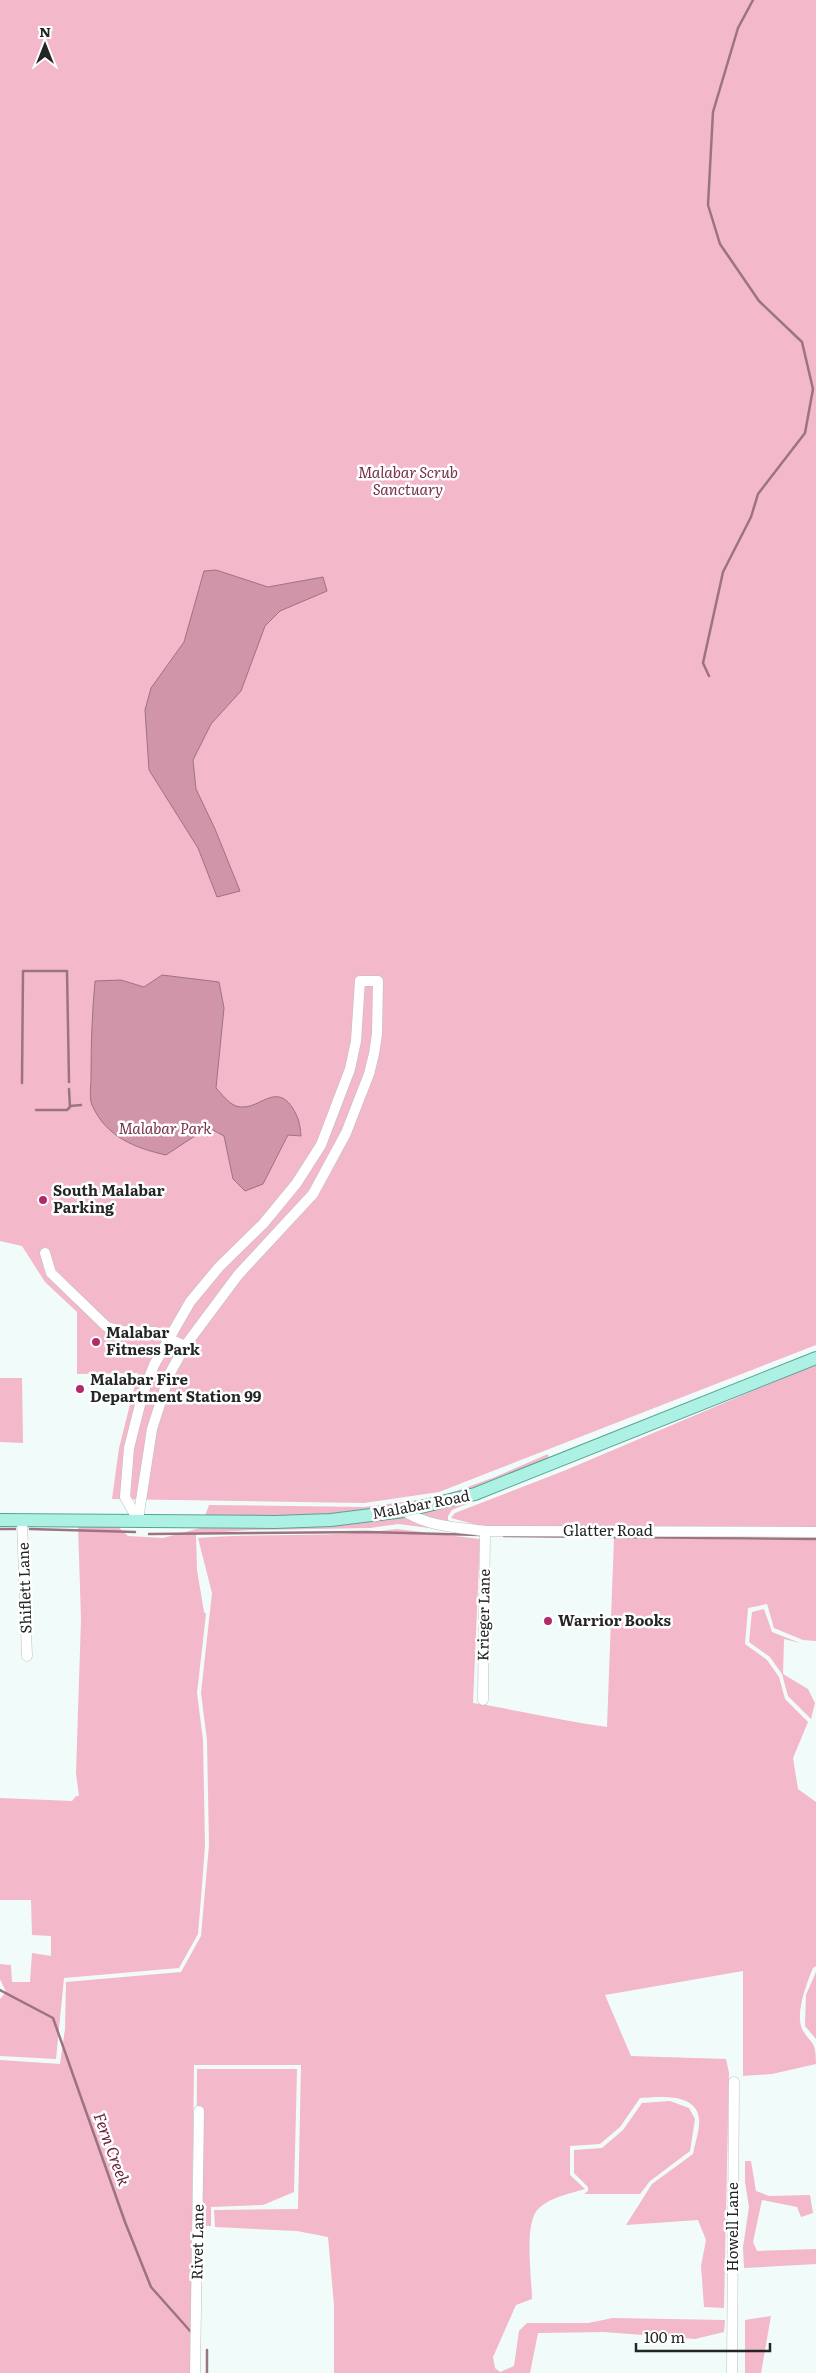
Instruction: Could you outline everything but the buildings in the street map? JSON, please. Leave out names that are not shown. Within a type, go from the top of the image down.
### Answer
[{"type":"main road","name":"Malabar Road","points":[[0,1520],[331,1520],[404,1511],[475,1494],[816,1358]]},
{"type":"street","points":[[360,981],[378,981],[377,1034],[369,1074],[335,1157],[308,1200],[250,1262],[185,1346],[170,1373],[152,1429],[138,1520],[125,1497],[129,1448],[143,1393],[190,1302],[235,1249],[263,1224],[296,1184],[321,1145],[350,1069],[356,1041],[360,981]]},
{"type":"street","points":[[321,1145],[335,1157]]},
{"type":"street","points":[[235,1249],[250,1262]]},
{"type":"street","points":[[46,1254],[51,1273],[107,1327],[123,1331],[155,1332],[185,1346]]},
{"type":"street","name":"Glatter Road","points":[[404,1511],[430,1524],[485,1531],[816,1532]]},
{"type":"street","name":"Shiflett Lane","points":[[22,1520],[27,1656]]},
{"type":"street","name":"Krieger Lane","points":[[483,1700],[485,1531]]},
{"type":"street","name":"Howell Lane","points":[[732,2373],[734,2082]]},
{"type":"street","name":"Rivet Lane","points":[[196,2373],[199,2111]]},
{"type":"green space","name":"Malabar Scrub Sanctuary","points":[[0,0],[816,0],[816,1345],[439,1492],[364,1503],[112,1499],[119,1448],[138,1373],[77,1374],[77,1312],[45,1282],[22,1246],[0,1241]]},
{"type":"green space","points":[[816,1364],[816,1527],[485,1527],[451,1518],[455,1513],[566,1470]]},
{"type":"green space","points":[[0,1378],[22,1378],[23,1443],[0,1442]]},
{"type":"green space","points":[[548,1454],[549,1459],[484,1486],[441,1498],[408,1505],[375,1510],[307,1515],[205,1516],[209,1505],[364,1507],[440,1497],[495,1477]]},
{"type":"green space","points":[[552,1469],[452,1510],[448,1520],[477,1534],[398,1524],[370,1528],[251,1530],[196,1534],[197,1570],[204,1612],[206,1614],[197,1693],[203,1740],[205,1845],[198,1934],[179,1968],[64,1978],[56,2059],[0,2056],[0,1999],[6,1992],[0,1979],[0,1964],[11,1965],[12,1982],[30,1982],[32,1953],[51,1956],[51,1936],[32,1935],[31,1900],[0,1900],[0,1798],[72,1801],[76,1796],[79,1796],[76,1773],[81,1619],[78,1525],[116,1525],[128,1536],[163,1538],[200,1528],[201,1526],[331,1525]]},
{"type":"green space","points":[[397,1529],[480,1539],[473,1703],[607,1727],[614,1538],[816,1540],[816,1641],[803,1640],[774,1628],[767,1604],[748,1608],[745,1644],[767,1660],[779,1677],[785,1699],[808,1722],[793,1758],[798,1789],[816,1802],[816,1966],[813,1968],[805,1989],[800,2023],[813,2044],[816,2064],[772,2074],[743,2076],[743,1971],[605,1995],[631,2056],[726,2059],[729,2073],[724,2308],[704,2307],[701,2266],[706,2240],[698,2220],[626,2225],[652,2184],[693,2154],[699,2128],[697,2110],[684,2100],[666,2097],[640,2098],[620,2127],[600,2144],[570,2146],[570,2175],[585,2189],[549,2201],[539,2208],[534,2215],[530,2238],[532,2299],[516,2305],[493,2357],[495,2368],[500,2372],[514,2366],[519,2331],[527,2323],[588,2323],[613,2318],[725,2320],[724,2332],[695,2339],[604,2332],[538,2333],[530,2373],[334,2373],[334,2305],[328,2237],[297,2231],[215,2227],[214,2210],[298,2209],[301,2065],[194,2065],[190,2373],[0,2373],[0,2060],[60,2064],[65,2029],[66,1982],[181,1972],[201,1936],[209,1845],[207,1740],[201,1693],[212,1593],[198,1538],[348,1534]]},
{"type":"green space","points":[[764,1609],[772,1632],[800,1643],[784,1639],[783,1674],[808,1689],[815,1703],[811,1719],[788,1696],[782,1674],[770,1657],[749,1642],[752,1612]]},
{"type":"green space","points":[[816,1972],[816,2039],[805,2026],[806,1995]]},
{"type":"green space","points":[[197,2069],[297,2069],[294,2192],[263,2205],[211,2207],[211,2226],[203,2226],[198,2236],[196,2264]]},
{"type":"green space","points":[[670,2101],[689,2108],[695,2119],[690,2151],[650,2181],[640,2194],[584,2194],[588,2191],[588,2187],[574,2173],[574,2150],[602,2148],[623,2130],[642,2103]]},
{"type":"green space","points":[[745,2161],[751,2161],[756,2191],[769,2196],[810,2195],[813,2213],[801,2217],[797,2207],[762,2200],[753,2242],[757,2251],[816,2249],[816,2264],[744,2268],[743,2247],[749,2207],[745,2182]]},
{"type":"green space","points":[[771,2316],[761,2373],[745,2373],[745,2320]]},
{"type":"shaded area","points":[[216,570],[268,587],[323,577],[327,591],[280,611],[265,626],[241,691],[211,724],[193,760],[196,789],[215,829],[240,891],[217,897],[198,848],[149,770],[145,710],[151,688],[184,642],[204,571]]},
{"type":"shaded area","points":[[162,975],[219,982],[224,1008],[216,1088],[225,1098],[236,1106],[244,1107],[272,1097],[279,1097],[292,1107],[296,1114],[300,1124],[301,1136],[288,1135],[263,1184],[245,1191],[233,1179],[224,1136],[213,1130],[204,1130],[166,1155],[133,1145],[113,1133],[98,1116],[92,1105],[90,1095],[91,1041],[95,981],[121,980],[144,987]]},
{"type":"waterway","points":[[709,676],[703,663],[723,572],[751,517],[758,494],[805,433],[813,389],[802,342],[759,301],[720,244],[708,205],[713,112],[738,28],[753,0]]},
{"type":"waterway","points":[[22,1083],[23,971],[67,971],[69,1082]]},
{"type":"waterway","points":[[36,1110],[67,1110],[70,1107],[69,1089]]},
{"type":"waterway","points":[[70,1106],[81,1105]]},
{"type":"waterway","points":[[0,1529],[15,1529]]},
{"type":"waterway","points":[[30,1529],[135,1532]]},
{"type":"waterway","points":[[149,1534],[367,1532],[480,1535]]},
{"type":"waterway","points":[[504,1536],[816,1539]]},
{"type":"waterway","name":"Fern Creek","points":[[0,1990],[53,2018],[125,2222],[151,2287],[191,2332]]},
{"type":"waterway","name":"Fern Creek","points":[[207,2350],[207,2373]]},
{"type":"place","name":"South Malabar Parking","points":[[43,1200]]},
{"type":"place","name":"Malabar Fitness Park","points":[[96,1342]]},
{"type":"place","name":"Malabar Fire Department Station 99","points":[[80,1389]]},
{"type":"place","name":"Warrior Books","points":[[548,1621]]},
{"type":"park label","name":"Malabar Park","points":[[165,1129]]}]
